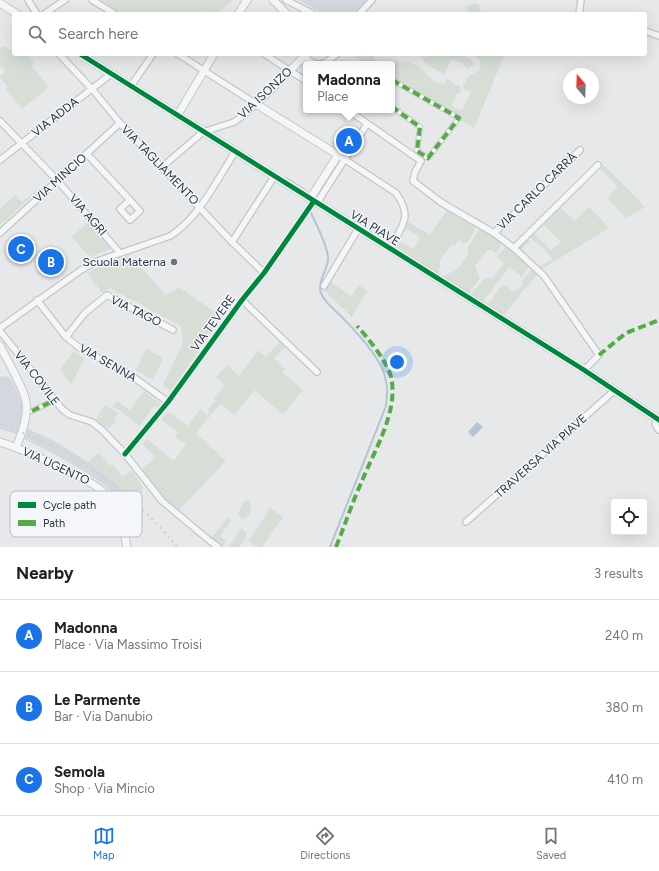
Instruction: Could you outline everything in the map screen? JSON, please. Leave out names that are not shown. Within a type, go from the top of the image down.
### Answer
[{"type":"street","points":[[28,0],[36,12]]},
{"type":"street","points":[[47,12],[65,0]]},
{"type":"street","points":[[92,0],[110,12]]},
{"type":"street","points":[[239,12],[247,0]]},
{"type":"street","points":[[273,0],[285,12]]},
{"type":"street","points":[[286,0],[309,12]]},
{"type":"street","points":[[361,12],[372,0]]},
{"type":"street","points":[[579,12],[581,0]]},
{"type":"street","points":[[0,3],[14,12]]},
{"type":"street","points":[[647,32],[659,36]]},
{"type":"street","name":"VIA TAGLIAMENTO","points":[[61,56],[92,89],[120,123],[232,242],[264,273]]},
{"type":"street","name":"VIA PIAVE","points":[[84,56],[274,177],[584,370],[658,420]]},
{"type":"street","points":[[131,86],[152,56]]},
{"type":"street","points":[[181,56],[338,155],[396,194],[402,202],[405,211],[404,224],[392,245]]},
{"type":"street","points":[[177,116],[213,56]]},
{"type":"street","points":[[267,56],[303,79]]},
{"type":"street","name":"VIA ISONZO","points":[[162,167],[203,132],[234,122],[244,115],[305,56]]},
{"type":"street","name":"VIA ADDA","points":[[0,160],[111,74]]},
{"type":"street","points":[[395,82],[459,118],[428,158],[416,151],[420,127],[395,109]]},
{"type":"street","points":[[352,113],[421,162],[415,172],[413,181],[442,203],[494,233],[514,248],[544,276],[599,355],[584,370]]},
{"type":"street","name":"VIA AGRI","points":[[0,121],[57,180],[120,253]]},
{"type":"street","name":"VIA MINCIO","points":[[0,233],[120,123]]},
{"type":"street","name":"VIA TEVERE","points":[[125,454],[168,402],[242,300],[264,273],[344,160],[367,124]]},
{"type":"street","name":"VIA CARLO CARRÀ","points":[[494,233],[580,150]]},
{"type":"street","points":[[0,330],[37,300],[95,262],[170,236],[183,228],[197,212],[235,152]]},
{"type":"street","points":[[87,154],[130,200]]},
{"type":"street","points":[[314,201],[338,155]]},
{"type":"street","points":[[514,248],[598,165]]},
{"type":"street","points":[[232,242],[274,177]]},
{"type":"street","points":[[324,286],[358,229]]},
{"type":"street","name":"VIA TAGO","points":[[66,337],[84,313],[107,296],[173,330]]},
{"type":"street","name":"VIA SENNA","points":[[37,300],[66,337],[81,349],[129,374],[168,402]]},
{"type":"street","points":[[242,300],[317,372]]},
{"type":"street","name":"VIA COVILE","points":[[0,330],[62,409],[98,426],[125,454],[162,501],[218,547]]},
{"type":"street","points":[[0,346],[22,390],[26,403],[23,429],[16,447]]},
{"type":"street","name":"TRAVERSA VIA PIAVE","points":[[466,522],[615,390]]},
{"type":"street","points":[[32,411],[55,400]]},
{"type":"street","points":[[658,420],[655,424],[659,430]]},
{"type":"street","name":"VIA UGENTO","points":[[0,442],[16,447],[91,482],[103,491]]},
{"type":"street","name":"VIA UGENTO","points":[[125,537],[127,547]]},
{"type":"shaded area","points":[[101,0],[233,0],[220,11],[216,12],[120,12]]},
{"type":"shaded area","points":[[298,0],[367,0],[357,12],[319,12]]},
{"type":"shaded area","points":[[478,3],[481,12],[469,12],[465,6]]},
{"type":"shaded area","points":[[3,46],[12,51],[12,56],[28,56],[34,64],[32,66],[49,87],[22,109],[6,89],[8,87],[0,77],[5,71],[0,65],[0,49]]},
{"type":"shaded area","points":[[354,56],[373,56],[376,61],[362,61]]},
{"type":"shaded area","points":[[463,56],[470,59],[474,66],[467,69],[462,63],[451,59],[444,75],[425,63],[420,57]]},
{"type":"shaded area","points":[[474,56],[504,56],[474,128],[395,82],[395,61],[410,63],[417,66],[439,84],[444,84],[448,79],[455,85],[459,85],[461,91],[456,95],[457,97],[451,104],[456,109],[462,110],[471,92],[464,89],[463,85],[470,75],[479,71],[481,65],[479,60]]},
{"type":"shaded area","points":[[342,127],[356,137],[345,152],[332,144]]},
{"type":"shaded area","points":[[604,165],[645,207],[626,218],[607,198],[618,187],[600,169]]},
{"type":"shaded area","points":[[39,188],[40,189],[0,225],[0,209],[15,195],[22,202]]},
{"type":"shaded area","points":[[560,207],[574,221],[589,207],[609,228],[540,270],[518,249],[527,239],[530,242],[523,247],[522,250],[539,267],[553,259],[538,243],[534,242],[530,236],[533,233],[551,250],[561,242],[543,224]]},
{"type":"shaded area","points":[[447,210],[477,226],[467,243],[463,243],[458,240],[455,246],[451,245],[440,260],[439,272],[436,274],[393,247],[399,241],[413,249],[420,237],[405,228],[408,222],[430,235]]},
{"type":"shaded area","points":[[88,222],[109,245],[110,249],[90,257],[72,237]]},
{"type":"shaded area","points":[[480,228],[500,241],[501,245],[496,253],[492,250],[487,250],[475,266],[480,278],[468,294],[441,277],[458,269],[468,255],[468,247]]},
{"type":"shaded area","points":[[506,246],[529,266],[522,277],[509,267],[484,300],[480,302],[471,294],[484,279],[493,278],[504,263],[497,257]]},
{"type":"shaded area","points":[[130,255],[166,295],[179,287],[222,317],[171,391],[163,385],[183,343],[181,326],[110,288],[102,293],[87,273],[109,262]]},
{"type":"shaded area","points":[[532,269],[537,274],[503,316],[487,306],[501,286],[506,285],[511,291],[518,290],[524,283],[522,281]]},
{"type":"shaded area","points":[[330,281],[351,297],[359,285],[367,291],[352,317],[324,290]]},
{"type":"shaded area","points":[[280,342],[285,347],[274,358],[285,369],[282,372],[303,390],[283,415],[255,390],[234,415],[220,404],[196,433],[226,461],[178,511],[157,491],[142,469],[156,457],[142,444],[147,439],[174,461],[186,444],[175,437],[178,432],[161,420],[168,412],[188,426],[200,409],[207,415],[210,412],[207,410],[216,401],[214,398],[225,386],[216,377],[227,365],[239,376],[258,350],[266,357]]},
{"type":"shaded area","points":[[146,349],[163,358],[153,380],[136,370]]},
{"type":"shaded area","points":[[73,352],[85,358],[71,384],[60,370]]},
{"type":"shaded area","points":[[0,376],[10,377],[22,402],[22,419],[16,434],[0,429]]},
{"type":"shaded area","points":[[144,391],[161,404],[158,408],[154,406],[139,426],[121,411],[113,407],[117,401],[130,410]]},
{"type":"shaded area","points":[[105,405],[118,413],[114,418],[116,420],[109,429],[95,421]]},
{"type":"shaded area","points":[[28,429],[56,442],[88,462],[125,491],[111,491],[87,473],[49,451],[24,439]]},
{"type":"shaded area","points":[[99,453],[110,466],[112,464],[123,477],[131,470],[143,487],[142,492],[142,491],[125,491],[88,462]]},
{"type":"shaded area","points":[[246,500],[250,501],[251,509],[244,519],[238,514],[242,504]]},
{"type":"shaded area","points":[[270,508],[283,517],[262,547],[257,547],[249,541]]},
{"type":"shaded area","points":[[228,518],[231,520],[220,536],[226,541],[223,546],[211,538]]},
{"type":"shaded area","points":[[242,528],[246,533],[246,538],[239,547],[228,547]]},
{"type":"water","points":[[477,422],[483,427],[473,437],[468,432]]},
{"type":"waterway","points":[[286,178],[305,190]]},
{"type":"waterway","points":[[310,211],[328,255],[327,264],[320,285],[322,296],[368,346],[380,364],[384,373],[387,387],[386,406],[330,547]]},
{"type":"railway","points":[[0,424],[26,434],[75,459],[98,473],[121,491]]},
{"type":"railway","points":[[142,509],[177,547]]},
{"type":"marked path","points":[[395,82],[459,118],[428,158],[417,151],[420,127],[395,109]]},
{"type":"marked path","points":[[599,355],[626,333],[659,320]]},
{"type":"marked path","points":[[336,547],[358,489],[379,444],[389,417],[392,403],[393,390],[391,377],[386,364],[377,350],[357,326]]},
{"type":"marked path","points":[[32,411],[55,400]]},
{"type":"cycle path","points":[[83,56],[584,370],[659,420]]},
{"type":"cycle path","points":[[125,454],[168,402],[242,300],[264,273],[314,201]]},
{"type":"place","name":"Madonna","points":[[349,141]]},
{"type":"place","name":"Semola","points":[[21,249]]},
{"type":"place","name":"Le Parmente","points":[[51,262]]},
{"type":"place","name":"Scuola Materna","points":[[174,262]]}]
